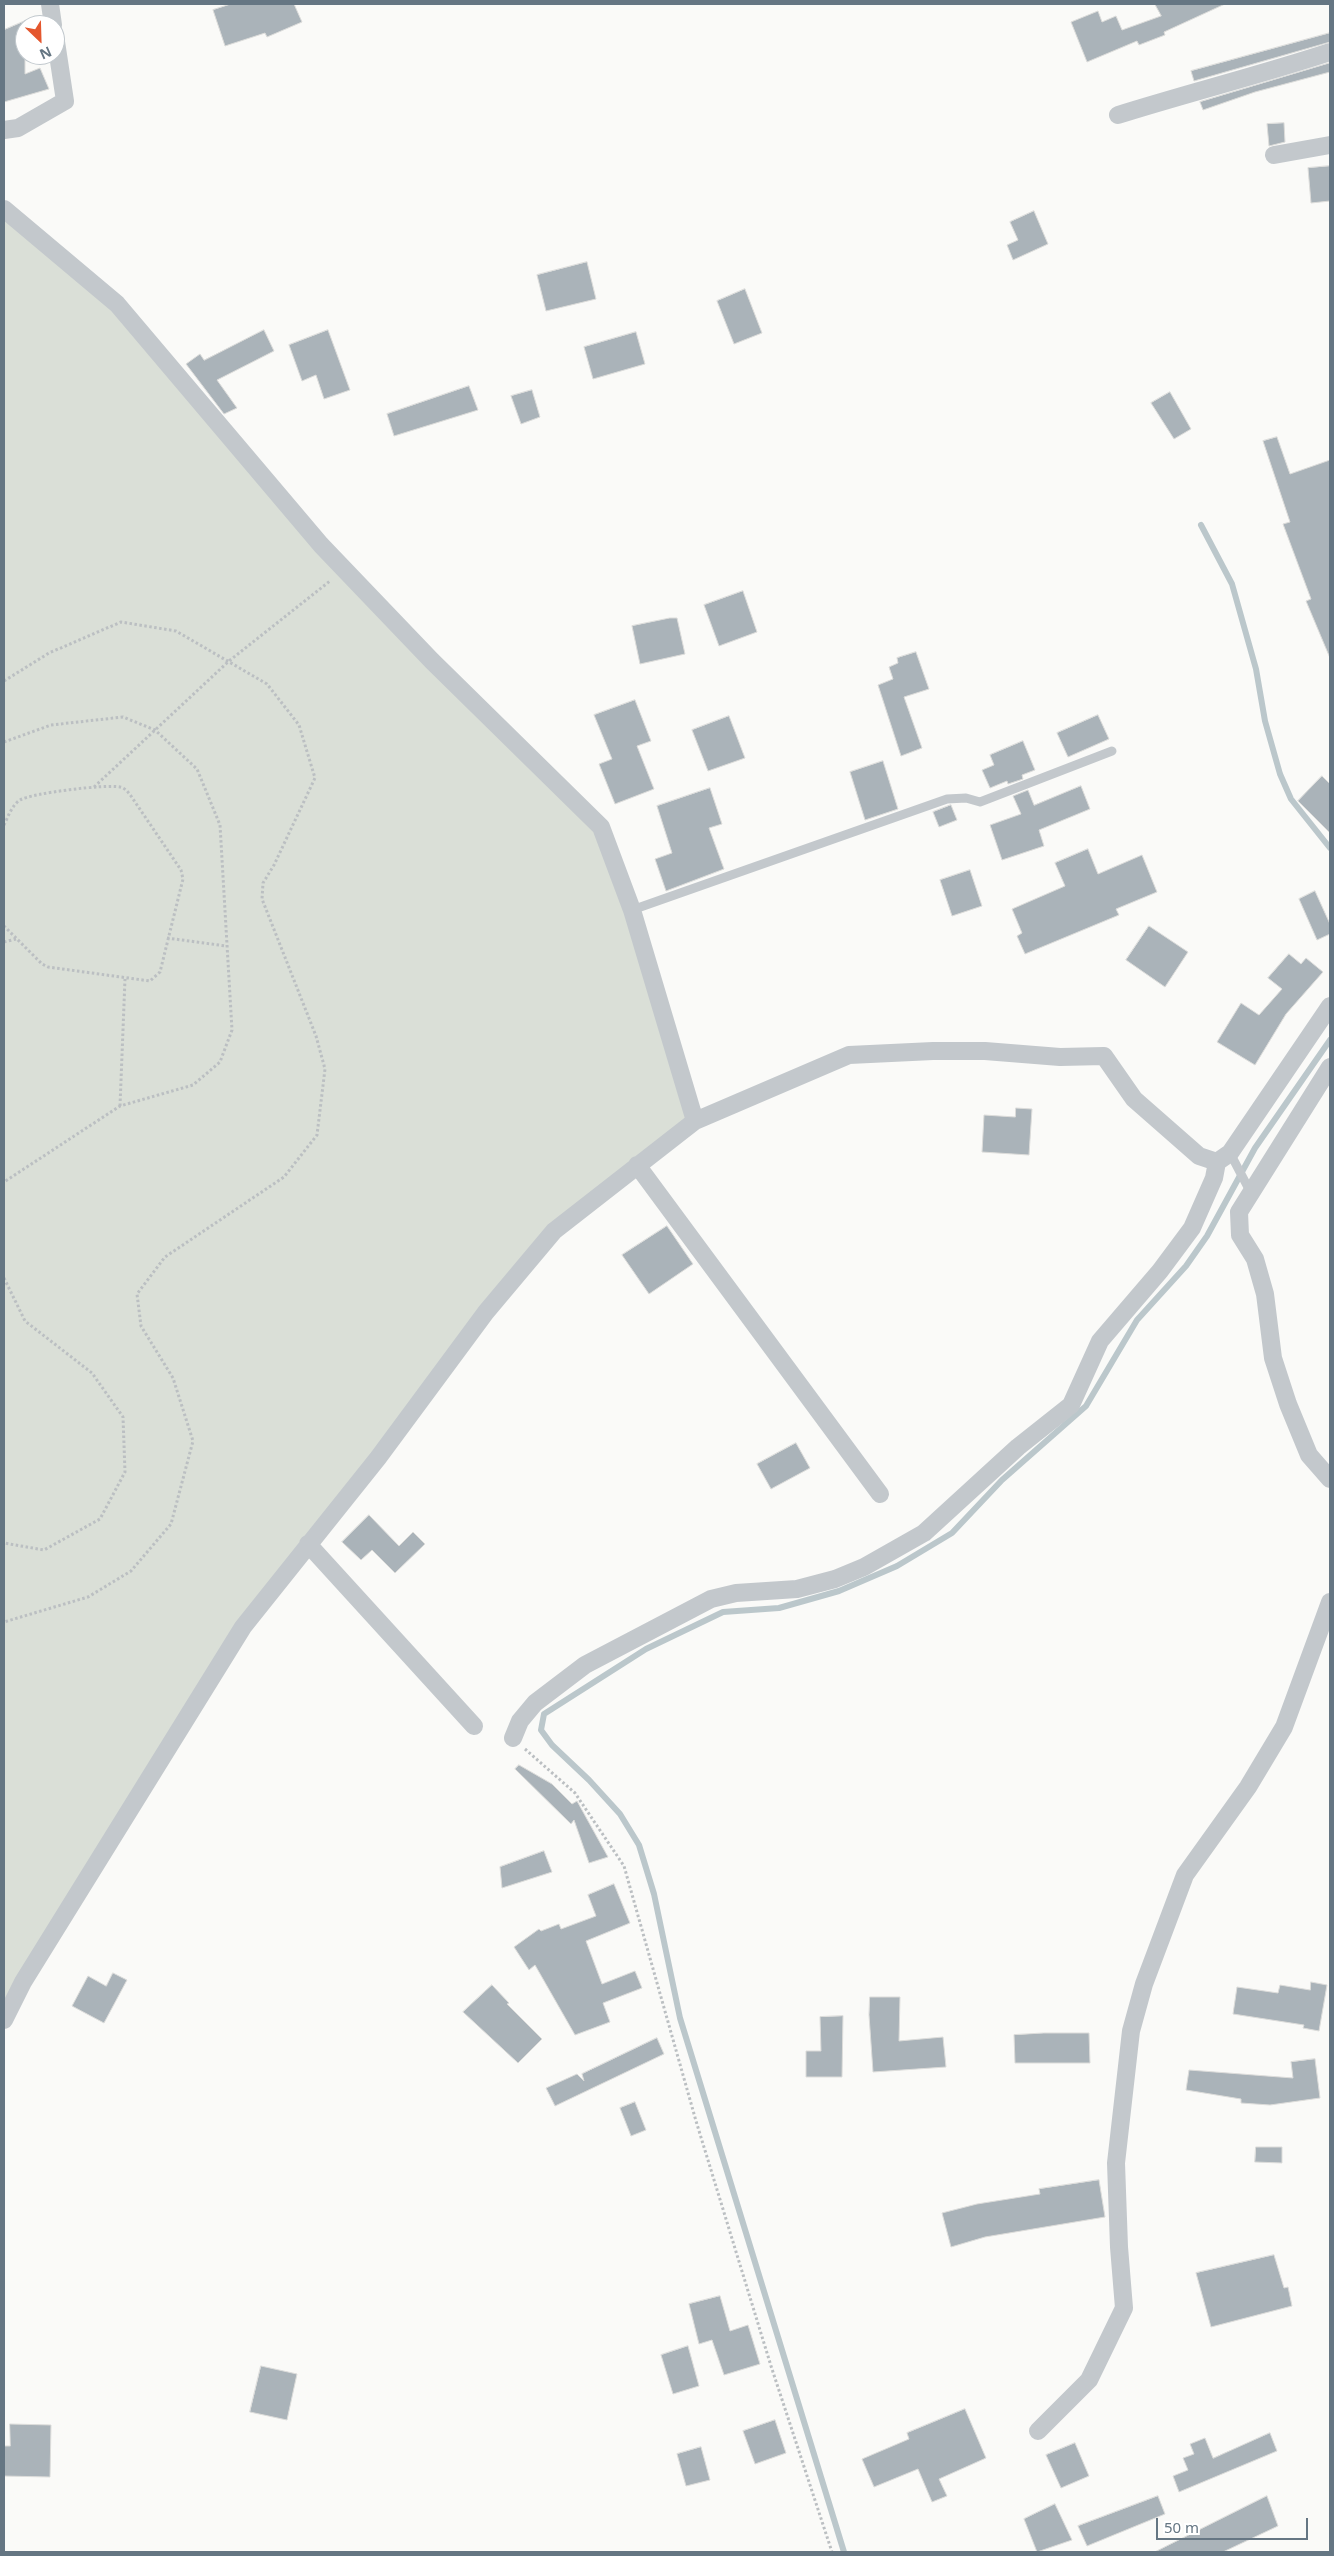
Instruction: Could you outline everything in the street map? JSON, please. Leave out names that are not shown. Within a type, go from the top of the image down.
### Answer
[{"type":"street","points":[[1118,115],[1192,92],[1265,74],[1330,52]]},
{"type":"street","points":[[4,130],[18,128],[65,101],[60,65]]},
{"type":"street","points":[[1274,155],[1330,145]]},
{"type":"street","points":[[4,209],[117,304],[321,545],[346,568],[432,661],[601,827],[632,910],[695,1121]]},
{"type":"street","points":[[513,1738],[520,1721],[535,1703],[585,1665],[711,1599],[736,1593],[797,1589],[836,1579],[864,1567],[924,1533],[1018,1447],[1071,1405],[1100,1341],[1160,1271],[1192,1228],[1224,1157],[1330,1006]]},
{"type":"street","points":[[4,2020],[23,1982],[243,1627],[378,1458],[486,1312],[554,1231],[695,1121],[849,1055],[932,1051],[1060,1057],[1104,1056],[1134,1099],[1199,1156],[1224,1157]]},
{"type":"street","points":[[1330,1067],[1240,1212],[1240,1235],[1254,1259],[1265,1294],[1273,1358],[1309,1455],[1330,1479]]},
{"type":"street","points":[[637,1165],[880,1494]]},
{"type":"street","points":[[308,1544],[474,1726]]},
{"type":"street","points":[[1038,2431],[1089,2380],[1124,2308],[1119,2247],[1116,2162],[1132,2031],[1147,1975],[1185,1875],[1248,1786],[1284,1727],[1330,1602]]},
{"type":"lane","points":[[632,910],[946,799],[966,798],[980,802],[1112,751]]},
{"type":"lane","points":[[1224,1157],[1251,1193]]},
{"type":"path","points":[[94,787],[229,660],[346,568]]},
{"type":"path","points":[[4,681],[49,653],[121,622],[176,631],[229,660],[267,684],[299,725],[315,778],[274,866],[263,883],[262,899],[316,1036],[325,1069],[317,1135],[284,1177],[165,1257],[137,1294],[141,1326],[173,1378],[193,1441],[171,1524],[131,1571],[88,1598],[4,1622]]},
{"type":"path","points":[[4,742],[51,725],[123,717],[155,730],[196,769],[220,825],[232,1030],[220,1062],[193,1085],[120,1106],[4,1182]]},
{"type":"path","points":[[4,825],[16,803],[22,799],[94,787],[118,786],[125,789],[181,870],[182,888],[167,938],[160,972],[150,981],[48,967],[42,964],[4,926]]},
{"type":"path","points":[[167,938],[226,946]]},
{"type":"path","points":[[4,942],[16,939]]},
{"type":"path","points":[[120,1106],[126,979]]},
{"type":"path","points":[[4,1278],[5,1285],[24,1321],[92,1373],[123,1417],[125,1472],[100,1519],[44,1550],[4,1543]]},
{"type":"path","points":[[513,1738],[575,1793],[624,1866],[696,2121],[771,2366],[832,2552]]},
{"type":"shaded area","points":[[4,209],[79,270],[321,545],[601,827],[695,1121],[554,1231],[243,1627],[4,2020]]},
{"type":"building","points":[[231,4],[294,4],[302,22],[267,37],[265,33],[225,46],[213,10]]},
{"type":"building","points":[[1155,4],[1225,4],[1164,32],[1165,35],[1139,45],[1137,41],[1087,62],[1071,22],[1098,11],[1102,22],[1116,16],[1122,30],[1161,16]]},
{"type":"building","points":[[15,25],[15,65],[25,65],[25,74],[40,68],[49,89],[4,102],[4,30]]},
{"type":"building","points":[[1330,33],[1330,42],[1194,81],[1191,71]]},
{"type":"building","points":[[1330,63],[1330,72],[1255,92],[1203,110],[1200,102]]},
{"type":"building","points":[[1284,123],[1285,142],[1269,146],[1267,124]]},
{"type":"building","points":[[1330,166],[1330,201],[1311,203],[1308,168]]},
{"type":"building","points":[[1034,211],[1048,244],[1013,260],[1007,245],[1018,240],[1010,222]]},
{"type":"building","points":[[587,262],[596,299],[546,311],[537,275]]},
{"type":"building","points":[[745,289],[762,333],[734,344],[717,301]]},
{"type":"building","points":[[264,330],[274,351],[217,380],[237,408],[224,414],[186,364],[200,354],[204,360]]},
{"type":"building","points":[[328,330],[350,390],[324,399],[316,375],[302,381],[289,345]]},
{"type":"building","points":[[636,332],[645,364],[593,379],[584,347]]},
{"type":"building","points":[[469,386],[478,410],[394,436],[387,414]]},
{"type":"building","points":[[532,390],[540,417],[521,424],[511,396]]},
{"type":"building","points":[[1170,392],[1191,429],[1174,439],[1151,403]]},
{"type":"building","points":[[1277,437],[1290,474],[1330,460],[1330,658],[1306,601],[1311,599],[1283,524],[1290,522],[1263,441]]},
{"type":"building","points":[[743,591],[757,632],[719,646],[704,605]]},
{"type":"building","points":[[677,618],[685,654],[640,664],[632,626]]},
{"type":"building","points":[[916,652],[929,689],[904,697],[922,748],[901,756],[878,685],[893,679],[889,667],[898,663],[897,658]]},
{"type":"building","points":[[635,700],[651,741],[637,746],[654,789],[615,804],[599,764],[612,759],[594,715]]},
{"type":"building","points":[[1098,715],[1109,739],[1068,757],[1057,733]]},
{"type":"building","points":[[729,716],[745,758],[708,771],[692,730]]},
{"type":"building","points":[[1023,741],[1035,770],[1022,775],[1023,779],[1008,784],[1007,781],[990,788],[982,770],[994,765],[990,755]]},
{"type":"building","points":[[883,761],[898,809],[865,820],[850,772]]},
{"type":"building","points":[[1322,776],[1330,784],[1330,833],[1298,801]]},
{"type":"building","points":[[1081,786],[1090,809],[1039,830],[1044,846],[1002,860],[990,825],[1021,814],[1013,796],[1028,790],[1034,805]]},
{"type":"building","points":[[710,788],[722,824],[709,828],[724,869],[666,891],[655,859],[672,853],[657,806]]},
{"type":"building","points":[[951,805],[957,820],[939,827],[933,812]]},
{"type":"building","points":[[1088,849],[1098,874],[1142,855],[1157,892],[1116,909],[1119,915],[1025,954],[1017,936],[1022,933],[1012,909],[1065,886],[1055,863]]},
{"type":"building","points":[[970,870],[982,906],[952,916],[940,880]]},
{"type":"building","points":[[1315,891],[1330,924],[1330,934],[1317,940],[1299,899]]},
{"type":"building","points":[[1149,926],[1188,952],[1165,987],[1126,960]]},
{"type":"building","points":[[1289,954],[1301,964],[1306,958],[1323,972],[1286,1014],[1255,1065],[1217,1042],[1241,1003],[1259,1015],[1282,989],[1268,978]]},
{"type":"building","points":[[1016,1108],[1032,1109],[1029,1155],[982,1152],[984,1115],[1015,1117]]},
{"type":"building","points":[[667,1226],[693,1264],[649,1294],[622,1255]]},
{"type":"building","points":[[796,1443],[810,1468],[771,1489],[757,1464]]},
{"type":"building","points":[[369,1515],[399,1546],[413,1532],[425,1544],[395,1573],[372,1550],[361,1560],[342,1542]]},
{"type":"building","points":[[519,1765],[552,1784],[572,1804],[577,1801],[608,1857],[589,1863],[574,1820],[571,1824],[515,1769]]},
{"type":"building","points":[[544,1851],[552,1872],[502,1888],[500,1867]]},
{"type":"building","points":[[614,1884],[630,1923],[586,1941],[602,1984],[635,1971],[642,1988],[603,2003],[610,2022],[575,2035],[535,1965],[529,1970],[514,1947],[539,1929],[541,1931],[559,1924],[561,1929],[596,1916],[588,1895]]},
{"type":"building","points":[[113,1973],[127,1980],[104,2023],[72,2006],[88,1976],[106,1986]]},
{"type":"building","points":[[1311,1982],[1327,1985],[1319,2031],[1303,2028],[1304,2025],[1233,2014],[1237,1987],[1278,1993],[1280,1985],[1310,1990]]},
{"type":"building","points":[[492,1985],[509,2003],[507,2004],[542,2039],[518,2063],[463,2012]]},
{"type":"building","points":[[870,1997],[900,1997],[899,2041],[943,2037],[946,2067],[873,2072],[869,2015]]},
{"type":"building","points":[[843,2016],[842,2077],[806,2077],[806,2051],[821,2051],[820,2017]]},
{"type":"building","points":[[1089,2033],[1090,2063],[1015,2063],[1014,2035]]},
{"type":"building","points":[[657,2038],[664,2054],[555,2106],[546,2088],[577,2074],[584,2081],[582,2074]]},
{"type":"building","points":[[1315,2059],[1320,2098],[1270,2105],[1241,2103],[1241,2099],[1186,2090],[1189,2070],[1293,2078],[1291,2062]]},
{"type":"building","points":[[635,2102],[646,2130],[631,2136],[620,2108]]},
{"type":"building","points":[[1256,2147],[1282,2147],[1282,2163],[1255,2162]]},
{"type":"building","points":[[1099,2180],[1105,2217],[985,2237],[951,2247],[942,2213],[977,2204],[1040,2194],[1039,2189]]},
{"type":"building","points":[[1274,2255],[1284,2288],[1288,2287],[1292,2306],[1211,2327],[1196,2273]]},
{"type":"building","points":[[720,2296],[730,2331],[748,2325],[760,2364],[724,2375],[712,2340],[699,2344],[689,2304]]},
{"type":"building","points":[[688,2346],[699,2386],[673,2394],[661,2355]]},
{"type":"building","points":[[261,2366],[297,2374],[287,2420],[250,2412]]},
{"type":"building","points":[[965,2409],[986,2458],[939,2479],[947,2496],[932,2502],[918,2469],[874,2487],[862,2459],[909,2439],[907,2433]]},
{"type":"building","points":[[775,2420],[786,2453],[755,2464],[743,2431]]},
{"type":"building","points":[[10,2424],[51,2425],[50,2477],[4,2476],[4,2446],[10,2446]]},
{"type":"building","points":[[1270,2433],[1277,2451],[1179,2492],[1173,2476],[1188,2470],[1183,2458],[1194,2454],[1190,2444],[1205,2438],[1213,2458]]},
{"type":"building","points":[[1075,2443],[1089,2476],[1061,2488],[1046,2455]]},
{"type":"building","points":[[701,2447],[710,2480],[686,2486],[677,2454]]},
{"type":"building","points":[[1158,2496],[1165,2514],[1087,2546],[1078,2526]]},
{"type":"building","points":[[1267,2496],[1278,2526],[1223,2552],[1155,2552]]},
{"type":"building","points":[[1055,2504],[1072,2540],[1037,2552],[1024,2519]]},
{"type":"waterway","points":[[1201,525],[1232,584],[1256,669],[1265,721],[1280,774],[1291,799],[1330,848]]},
{"type":"waterway","points":[[844,2552],[680,2018],[654,1894],[639,1845],[620,1814],[589,1780],[552,1745],[541,1730],[544,1714],[646,1649],[723,1612],[779,1608],[839,1591],[897,1566],[952,1533],[1002,1480],[1086,1406],[1137,1320],[1186,1266],[1207,1236],[1255,1148],[1330,1040]]}]
